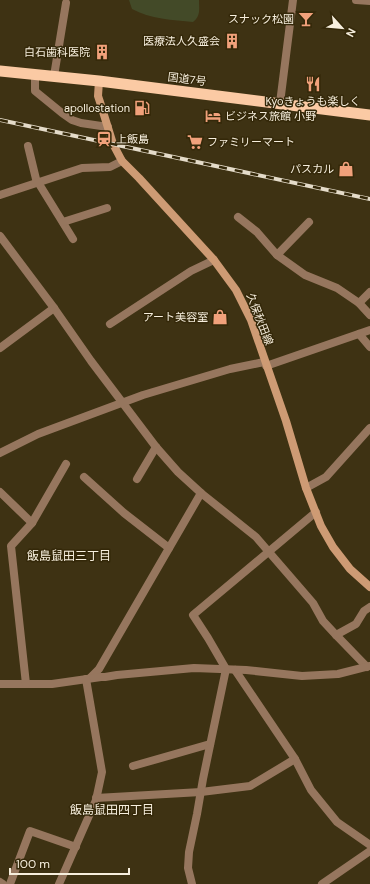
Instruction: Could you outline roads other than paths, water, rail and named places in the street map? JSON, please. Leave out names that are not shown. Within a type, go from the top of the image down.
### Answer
[{"type":"highway","name":"国道7号","points":[[0,70],[370,115]]},
{"type":"main road","name":"久保秋田線","points":[[98,81],[98,96],[113,144],[122,161],[214,260],[236,290],[251,320],[286,421],[306,488],[321,526],[333,547],[350,569],[370,586]]},
{"type":"street","points":[[280,103],[293,0]]},
{"type":"street","points":[[356,0],[370,2]]},
{"type":"street","points":[[54,76],[66,3]]},
{"type":"street","points":[[35,74],[35,91],[62,113],[81,123],[108,127]]},
{"type":"street","points":[[28,146],[36,179],[73,239]]},
{"type":"street","points":[[0,195],[82,168],[110,167],[122,161]]},
{"type":"street","points":[[63,222],[107,208]]},
{"type":"street","points":[[238,217],[257,232],[277,254],[305,275],[337,288],[360,303],[370,315]]},
{"type":"street","points":[[277,254],[309,222]]},
{"type":"street","points":[[0,236],[54,308],[91,361],[156,446],[178,472],[201,493],[256,536],[313,603],[323,621],[369,666]]},
{"type":"street","points":[[110,324],[191,272],[214,260]]},
{"type":"street","points":[[360,303],[370,292]]},
{"type":"street","points":[[0,348],[54,308]]},
{"type":"street","points":[[0,453],[38,434],[122,402],[230,369],[265,364],[370,330]]},
{"type":"street","points":[[359,334],[370,347]]},
{"type":"street","points":[[306,488],[326,477],[370,428]]},
{"type":"street","points":[[137,479],[156,446]]},
{"type":"street","points":[[26,684],[11,546],[32,523],[66,464]]},
{"type":"street","points":[[84,477],[124,513],[168,548]]},
{"type":"street","points":[[0,492],[32,523]]},
{"type":"street","points":[[88,679],[99,669],[201,493]]},
{"type":"street","points":[[316,512],[193,615],[295,759],[311,790],[337,822],[370,845]]},
{"type":"street","points":[[336,635],[356,624],[364,611],[370,607]]},
{"type":"street","points":[[0,684],[52,684],[142,672],[194,668],[231,669],[302,676],[338,674],[369,666]]},
{"type":"street","points":[[192,884],[188,868],[189,852],[210,744],[231,669]]},
{"type":"street","points":[[59,884],[96,798],[102,772],[88,679]]},
{"type":"street","points":[[133,766],[210,744]]},
{"type":"street","points":[[96,798],[201,792],[250,786],[295,759]]},
{"type":"street","points":[[10,884],[30,831],[76,847]]},
{"type":"street","points":[[322,884],[370,851]]},
{"type":"railway","points":[[0,120],[370,199]]},
{"type":"place","name":"スナック松園","points":[[306,19]]},
{"type":"place","name":"医療法人久盛会","points":[[232,41]]},
{"type":"place","name":"白石歯科医院","points":[[102,52]]},
{"type":"place","name":"Kyoきょうも楽しく","points":[[313,84]]},
{"type":"place","name":"apollostation","points":[[142,108]]},
{"type":"place","name":"ビジネス旅館 小野","points":[[213,116]]},
{"type":"place","name":"上飯島","points":[[104,139]]},
{"type":"place","name":"ファミリーマート","points":[[195,142]]},
{"type":"place","name":"パスカル","points":[[346,169]]},
{"type":"place","name":"アート美容室","points":[[220,317]]},
{"type":"district","name":"飯島鼠田三丁目","points":[[69,556]]},
{"type":"district","name":"飯島鼠田四丁目","points":[[112,810]]}]
